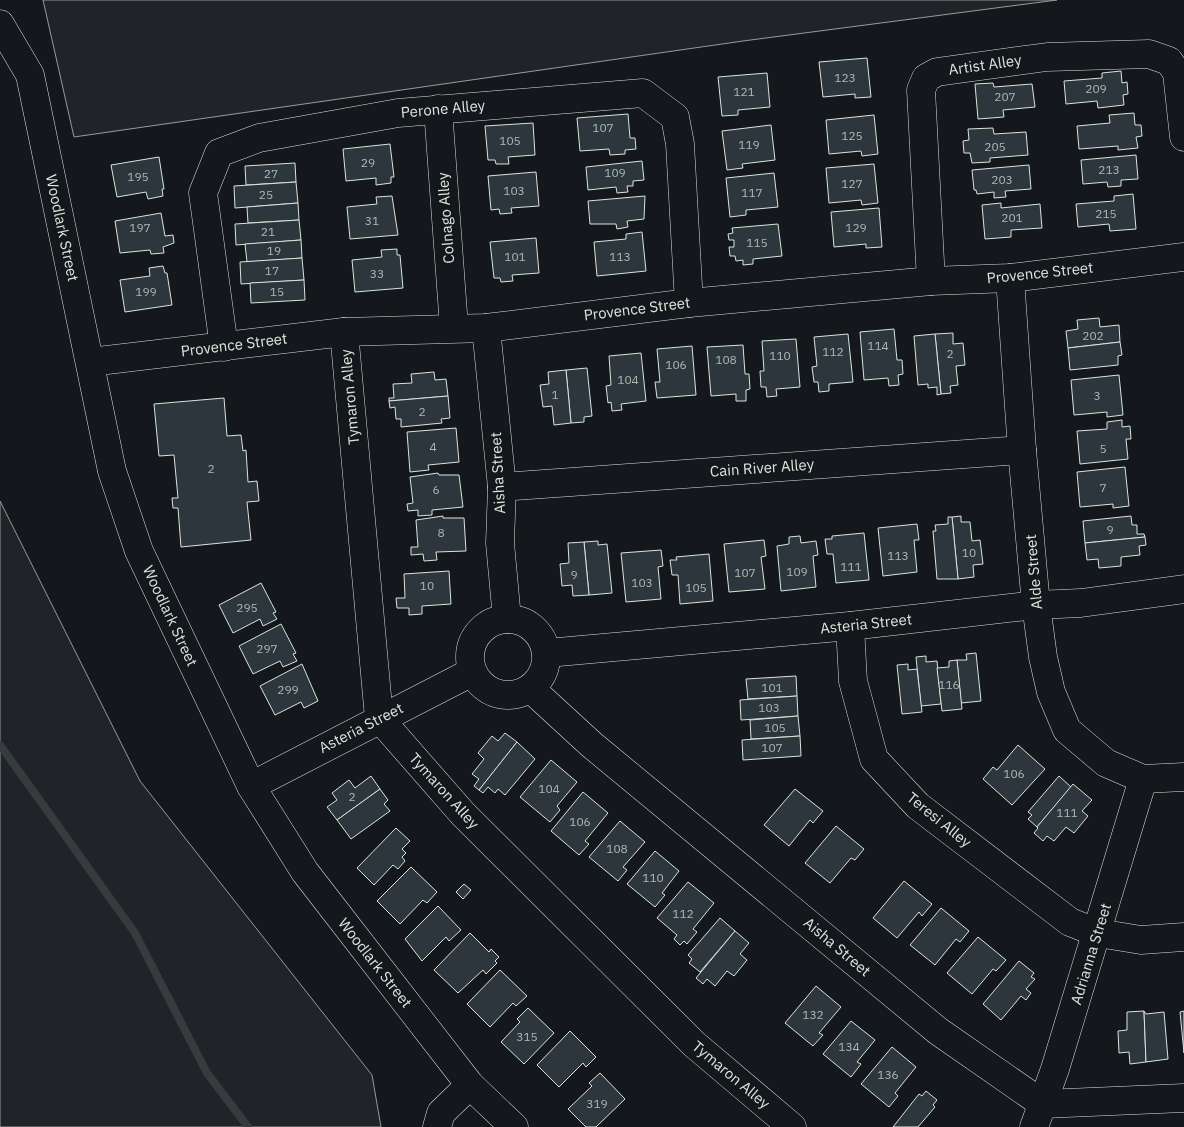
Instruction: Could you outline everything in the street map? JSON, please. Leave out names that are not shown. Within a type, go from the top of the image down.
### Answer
[{"type":"street","name":"Woodlark Street","points":[[0,24],[30,76],[112,472],[138,551],[251,786],[305,872],[470,1085],[514,1127]]},
{"type":"street","name":"Artist Alley","points":[[931,281],[921,90],[926,78],[937,72],[1046,57],[1149,54],[1169,61],[1176,73],[1184,137]]},
{"type":"street","name":"Perone Alley","points":[[224,347],[202,193],[219,153],[259,138],[398,113],[438,109],[643,93],[668,112],[674,117],[680,144],[689,302]]},
{"type":"street","name":"Colnago Alley","points":[[438,109],[454,327]]},
{"type":"street","name":"Provence Street","points":[[90,362],[344,332],[454,327],[486,328],[689,302],[931,281],[1010,278],[1184,257]]},
{"type":"street","name":"Alde Street","points":[[1010,278],[1022,450],[1036,604],[1043,657],[1051,692],[1067,730],[1106,763],[1144,779],[1184,777]]},
{"type":"street","name":"Aisha Street","points":[[486,328],[502,487],[500,543],[507,618]]},
{"type":"street","name":"Tymaron Alley","points":[[344,332],[379,718],[463,814],[694,1044],[792,1127]]},
{"type":"street","name":"Cain River Alley","points":[[502,487],[1022,450]]},
{"type":"street","name":"Asteria Street","points":[[546,653],[850,626],[1036,604],[1081,603],[1184,589]]},
{"type":"street","points":[[507,618],[531,626],[544,643],[546,653],[544,672],[531,688],[516,694],[503,696],[492,693],[479,683],[472,672],[469,657],[472,642],[482,628],[493,621],[507,618]]},
{"type":"street","name":"Teresi Alley","points":[[850,626],[853,681],[874,759],[918,806],[1070,922],[1098,932],[1141,940],[1184,937]]},
{"type":"street","name":"Asteria Street","points":[[251,786],[379,718],[472,672]]},
{"type":"street","name":"Aisha Street","points":[[531,688],[592,745],[1039,1116]]},
{"type":"street","name":"Adrianna Street","points":[[1039,1116],[1098,932],[1144,779]]},
{"type":"street","points":[[437,1127],[441,1113],[470,1085]]},
{"type":"street","points":[[1039,1116],[1184,1098]]},
{"type":"shaded area","points":[[43,0],[1057,0],[743,41],[74,137]]},
{"type":"shaded area","points":[[0,501],[140,781],[372,1075],[381,1127],[0,1127]]},
{"type":"building","points":[[867,58],[871,97],[855,98],[855,94],[823,97],[819,62]]},
{"type":"building","points":[[1121,71],[1122,83],[1127,82],[1128,94],[1123,95],[1124,105],[1098,108],[1097,101],[1066,104],[1064,81],[1102,78],[1102,73]]},
{"type":"building","points":[[767,73],[770,107],[738,110],[738,115],[722,116],[718,77]]},
{"type":"building","points":[[993,83],[994,87],[1032,84],[1035,107],[1003,110],[1004,117],[978,119],[975,84]]},
{"type":"building","points":[[1134,113],[1135,125],[1141,125],[1142,136],[1136,137],[1138,148],[1118,150],[1118,146],[1079,149],[1077,126],[1110,123],[1109,115]]},
{"type":"building","points":[[628,114],[630,138],[635,138],[636,149],[625,150],[625,154],[610,155],[609,149],[580,151],[577,118]]},
{"type":"building","points":[[874,115],[878,154],[862,156],[861,151],[829,154],[826,120]]},
{"type":"building","points":[[533,123],[535,155],[508,157],[509,164],[496,164],[495,160],[488,160],[485,126]]},
{"type":"building","points":[[771,125],[775,160],[742,164],[743,168],[727,170],[722,131]]},
{"type":"building","points":[[993,128],[994,134],[1026,132],[1028,155],[990,158],[990,162],[972,163],[970,153],[964,153],[963,141],[969,140],[968,129]]},
{"type":"building","points":[[390,144],[394,177],[391,177],[391,183],[376,185],[376,178],[346,181],[343,149]]},
{"type":"building","points":[[1136,155],[1138,179],[1121,180],[1121,186],[1108,187],[1107,182],[1083,184],[1081,160]]},
{"type":"building","points":[[159,157],[164,189],[162,189],[163,196],[148,199],[146,192],[117,197],[111,165]]},
{"type":"building","points":[[642,161],[644,180],[633,181],[633,186],[627,186],[628,192],[617,193],[616,187],[588,190],[586,167]]},
{"type":"building","points":[[295,163],[296,182],[246,185],[245,166]]},
{"type":"building","points":[[874,164],[878,203],[862,205],[861,200],[829,203],[826,168]]},
{"type":"building","points":[[1029,165],[1031,189],[1005,191],[1006,197],[994,198],[994,192],[977,194],[976,190],[974,190],[972,170]]},
{"type":"building","points":[[536,172],[539,206],[511,208],[512,213],[500,214],[499,209],[491,210],[488,176]]},
{"type":"building","points":[[774,173],[778,207],[746,210],[746,215],[730,217],[726,178]]},
{"type":"building","points":[[296,182],[298,203],[235,208],[234,186]]},
{"type":"building","points":[[1133,194],[1136,229],[1110,231],[1109,224],[1078,227],[1076,204],[1114,201],[1114,196]]},
{"type":"building","points":[[392,196],[398,235],[350,239],[347,207],[377,204],[376,197]]},
{"type":"building","points":[[645,196],[644,219],[627,221],[628,227],[617,229],[616,224],[590,224],[588,201]]},
{"type":"building","points":[[298,203],[299,220],[248,223],[247,207]]},
{"type":"building","points":[[1001,203],[1001,208],[1040,204],[1042,228],[1011,230],[1011,237],[985,239],[982,205]]},
{"type":"building","points":[[879,208],[882,247],[866,248],[866,244],[834,247],[831,212]]},
{"type":"building","points":[[161,213],[165,236],[173,235],[174,243],[163,247],[164,253],[151,254],[150,250],[120,253],[115,221]]},
{"type":"building","points":[[299,220],[301,240],[236,245],[235,224]]},
{"type":"building","points":[[778,224],[782,256],[753,259],[753,264],[743,265],[743,260],[736,261],[735,256],[730,256],[729,247],[734,247],[734,240],[729,240],[728,234],[733,233],[732,228]]},
{"type":"building","points":[[642,232],[646,271],[597,276],[594,242],[626,239],[626,234]]},
{"type":"building","points":[[536,238],[539,273],[512,275],[513,281],[501,282],[500,278],[494,278],[490,242]]},
{"type":"building","points":[[301,240],[302,258],[247,262],[245,244]]},
{"type":"building","points":[[397,249],[397,255],[400,255],[403,288],[355,292],[352,260],[382,257],[381,250]]},
{"type":"building","points":[[302,258],[304,280],[241,284],[240,262]]},
{"type":"building","points":[[163,266],[165,273],[167,273],[172,305],[125,312],[120,280],[150,276],[149,268]]},
{"type":"building","points":[[304,280],[305,300],[251,303],[250,283]]},
{"type":"building","points":[[1099,318],[1100,327],[1119,325],[1120,342],[1068,348],[1066,331],[1078,329],[1077,320]]},
{"type":"building","points":[[894,329],[897,360],[902,360],[903,374],[898,375],[899,385],[889,386],[888,378],[864,380],[860,332]]},
{"type":"building","points":[[953,333],[953,344],[963,343],[965,365],[956,366],[958,385],[950,386],[951,393],[941,394],[935,334]]},
{"type":"building","points":[[848,334],[853,382],[829,384],[829,391],[819,392],[818,382],[814,382],[812,367],[817,366],[814,337]]},
{"type":"building","points":[[935,334],[941,394],[937,395],[937,387],[928,388],[928,384],[918,385],[914,336]]},
{"type":"building","points":[[796,339],[800,387],[776,389],[777,396],[767,397],[766,387],[761,387],[760,371],[764,371],[762,341]]},
{"type":"building","points":[[1120,342],[1122,355],[1118,356],[1118,365],[1070,370],[1068,348]]},
{"type":"building","points":[[743,345],[745,374],[749,374],[750,389],[746,390],[746,401],[736,401],[736,394],[711,396],[707,347]]},
{"type":"building","points":[[692,346],[696,395],[657,398],[655,382],[660,382],[657,349]]},
{"type":"building","points":[[641,353],[646,401],[621,404],[622,410],[612,411],[611,402],[608,403],[606,386],[611,385],[609,356]]},
{"type":"building","points":[[587,368],[592,416],[584,417],[584,422],[571,423],[566,370]]},
{"type":"building","points":[[566,370],[571,423],[554,425],[552,406],[543,407],[540,385],[549,384],[548,372]]},
{"type":"building","points":[[434,372],[435,380],[446,379],[448,396],[389,401],[389,398],[394,398],[393,384],[412,383],[411,374]]},
{"type":"building","points":[[1119,375],[1123,415],[1107,417],[1107,412],[1074,415],[1071,380]]},
{"type":"building","points":[[448,396],[450,418],[441,419],[442,423],[401,427],[401,419],[396,419],[395,407],[390,408],[389,401]]},
{"type":"building","points":[[224,398],[227,436],[241,435],[243,451],[246,450],[248,482],[257,481],[259,501],[247,502],[251,540],[181,547],[178,508],[173,508],[172,498],[178,498],[174,455],[159,456],[154,404]]},
{"type":"building","points":[[1122,420],[1122,427],[1130,426],[1131,439],[1126,439],[1128,459],[1080,464],[1077,431],[1107,429],[1107,422]]},
{"type":"building","points":[[456,428],[459,462],[428,465],[429,470],[410,472],[407,432]]},
{"type":"building","points":[[1125,467],[1129,506],[1113,508],[1113,504],[1080,507],[1077,472]]},
{"type":"building","points":[[438,473],[439,475],[459,475],[463,507],[432,510],[432,515],[418,516],[418,510],[408,511],[407,504],[413,503],[410,477]]},
{"type":"building","points":[[443,516],[443,518],[464,518],[466,551],[436,552],[437,560],[424,561],[423,554],[411,555],[411,547],[418,547],[416,520]]},
{"type":"building","points":[[961,516],[961,522],[970,522],[972,541],[980,540],[983,564],[973,565],[974,577],[958,579],[952,517]]},
{"type":"building","points":[[1131,516],[1132,525],[1137,525],[1137,534],[1144,534],[1145,537],[1085,543],[1083,521]]},
{"type":"building","points":[[948,517],[952,517],[958,579],[937,579],[933,531],[936,531],[935,525],[948,524]]},
{"type":"building","points":[[917,524],[919,540],[914,540],[917,572],[883,576],[878,528]]},
{"type":"building","points":[[864,533],[869,580],[836,583],[833,554],[827,554],[825,539],[832,539],[832,536]]},
{"type":"building","points":[[800,536],[801,543],[816,541],[818,555],[813,556],[816,587],[781,591],[777,546],[789,544],[789,537]]},
{"type":"building","points":[[1145,537],[1146,545],[1139,546],[1140,555],[1121,557],[1121,566],[1099,568],[1098,559],[1087,560],[1085,543]]},
{"type":"building","points":[[764,540],[766,556],[761,557],[765,589],[729,592],[724,544]]},
{"type":"building","points":[[598,541],[598,545],[607,544],[612,593],[589,595],[584,542]]},
{"type":"building","points":[[584,542],[589,595],[573,596],[572,585],[562,586],[560,564],[569,563],[568,543]]},
{"type":"building","points":[[661,550],[663,566],[658,567],[661,599],[626,602],[621,553]]},
{"type":"building","points":[[709,554],[713,601],[680,604],[678,575],[672,575],[670,560],[677,560],[676,557]]},
{"type":"building","points":[[449,571],[451,604],[422,606],[422,614],[409,615],[409,608],[397,608],[396,598],[405,598],[404,574]]},
{"type":"building","points":[[261,583],[276,612],[273,613],[277,619],[263,626],[260,619],[233,633],[219,605]]},
{"type":"building","points":[[281,624],[296,653],[293,654],[297,661],[283,667],[280,661],[253,674],[239,646]]},
{"type":"building","points":[[976,653],[981,701],[961,703],[957,660],[967,660],[966,654]]},
{"type":"building","points":[[926,656],[926,662],[937,661],[941,704],[921,706],[916,657]]},
{"type":"building","points":[[957,660],[962,709],[942,711],[937,668],[949,667],[949,661]]},
{"type":"building","points":[[302,664],[318,701],[304,708],[301,702],[275,715],[260,686]]},
{"type":"building","points":[[908,664],[908,670],[917,669],[922,712],[902,714],[897,665]]},
{"type":"building","points":[[796,676],[797,696],[748,699],[746,679]]},
{"type":"building","points":[[797,696],[798,716],[741,720],[740,700]]},
{"type":"building","points":[[798,716],[800,736],[751,739],[750,720]]},
{"type":"building","points":[[505,733],[517,742],[479,790],[474,786],[479,779],[472,774],[484,759],[478,753],[492,736],[498,741]]},
{"type":"building","points":[[800,736],[801,756],[743,760],[742,740]]},
{"type":"building","points":[[517,742],[535,759],[505,795],[498,789],[495,793],[488,787],[483,793],[479,790]]},
{"type":"building","points":[[1018,745],[1045,769],[1012,805],[983,779],[993,767],[997,770]]},
{"type":"building","points":[[551,760],[577,782],[557,806],[560,810],[550,822],[520,797]]},
{"type":"building","points":[[371,776],[380,789],[337,820],[327,807],[337,800],[332,793],[349,780],[355,788]]},
{"type":"building","points":[[1059,776],[1071,787],[1037,827],[1028,819],[1032,815],[1028,812]]},
{"type":"building","points":[[1073,784],[1092,800],[1082,811],[1088,816],[1074,833],[1066,827],[1054,841],[1047,836],[1043,841],[1034,833],[1037,827]]},
{"type":"building","points":[[380,789],[388,800],[384,804],[390,811],[351,839],[337,820]]},
{"type":"building","points":[[795,789],[823,811],[813,823],[810,820],[789,846],[764,825]]},
{"type":"building","points":[[583,792],[608,813],[585,841],[589,844],[579,855],[551,831]]},
{"type":"building","points":[[620,821],[645,842],[623,867],[627,870],[618,881],[589,857]]},
{"type":"building","points":[[836,826],[864,849],[855,860],[851,858],[830,883],[805,863]]},
{"type":"building","points":[[396,828],[410,841],[402,849],[406,853],[402,857],[405,861],[398,869],[393,865],[374,885],[357,868]]},
{"type":"building","points":[[655,851],[679,871],[662,893],[665,895],[655,907],[627,884]]},
{"type":"building","points":[[411,867],[437,892],[427,903],[423,900],[400,924],[377,901]]},
{"type":"building","points":[[904,881],[932,904],[922,916],[919,912],[897,938],[873,918]]},
{"type":"building","points":[[688,882],[714,903],[693,929],[697,932],[687,944],[684,941],[680,945],[674,939],[677,935],[657,918]]},
{"type":"building","points":[[464,884],[471,890],[463,899],[456,892]]},
{"type":"building","points":[[438,906],[461,930],[449,941],[446,937],[422,961],[405,939]]},
{"type":"building","points":[[941,908],[969,931],[960,942],[956,939],[935,965],[910,945]]},
{"type":"building","points":[[720,918],[735,931],[700,972],[689,963],[692,959],[688,955]]},
{"type":"building","points":[[735,931],[749,943],[740,954],[747,960],[734,976],[727,971],[715,986],[707,979],[703,984],[696,978]]},
{"type":"building","points":[[470,933],[489,952],[491,949],[499,957],[495,961],[497,963],[486,974],[483,970],[458,993],[434,970]]},
{"type":"building","points":[[978,937],[1006,960],[996,971],[993,969],[972,994],[947,973]]},
{"type":"building","points":[[1019,961],[1034,973],[1031,977],[1035,979],[1026,989],[1031,993],[1026,1000],[1021,996],[1001,1020],[983,1004]]},
{"type":"building","points":[[500,970],[527,996],[516,1006],[513,1003],[490,1027],[467,1004]]},
{"type":"building","points":[[816,986],[841,1007],[819,1033],[823,1035],[813,1046],[785,1023]]},
{"type":"building","points":[[528,1008],[554,1033],[524,1064],[501,1042],[520,1022],[517,1019]]},
{"type":"building","points":[[1144,1011],[1146,1062],[1130,1064],[1129,1052],[1119,1053],[1118,1031],[1127,1030],[1127,1012]]},
{"type":"building","points":[[1144,1011],[1146,1014],[1164,1012],[1168,1059],[1146,1062]]},
{"type":"building","points":[[1184,1011],[1184,1053],[1180,1012]]},
{"type":"building","points":[[851,1021],[875,1040],[857,1062],[861,1064],[851,1077],[823,1054]]},
{"type":"building","points":[[570,1031],[596,1057],[586,1067],[583,1063],[559,1087],[537,1065]]},
{"type":"building","points":[[892,1047],[916,1067],[895,1093],[898,1096],[889,1107],[861,1084]]},
{"type":"building","points":[[600,1073],[625,1099],[596,1127],[586,1127],[568,1109],[592,1086],[589,1083]]},
{"type":"building","points":[[926,1091],[937,1100],[933,1105],[935,1107],[918,1127],[893,1127],[919,1094],[922,1096]]},
{"type":"waterway","points":[[0,745],[135,933],[207,1073],[248,1127]]}]
